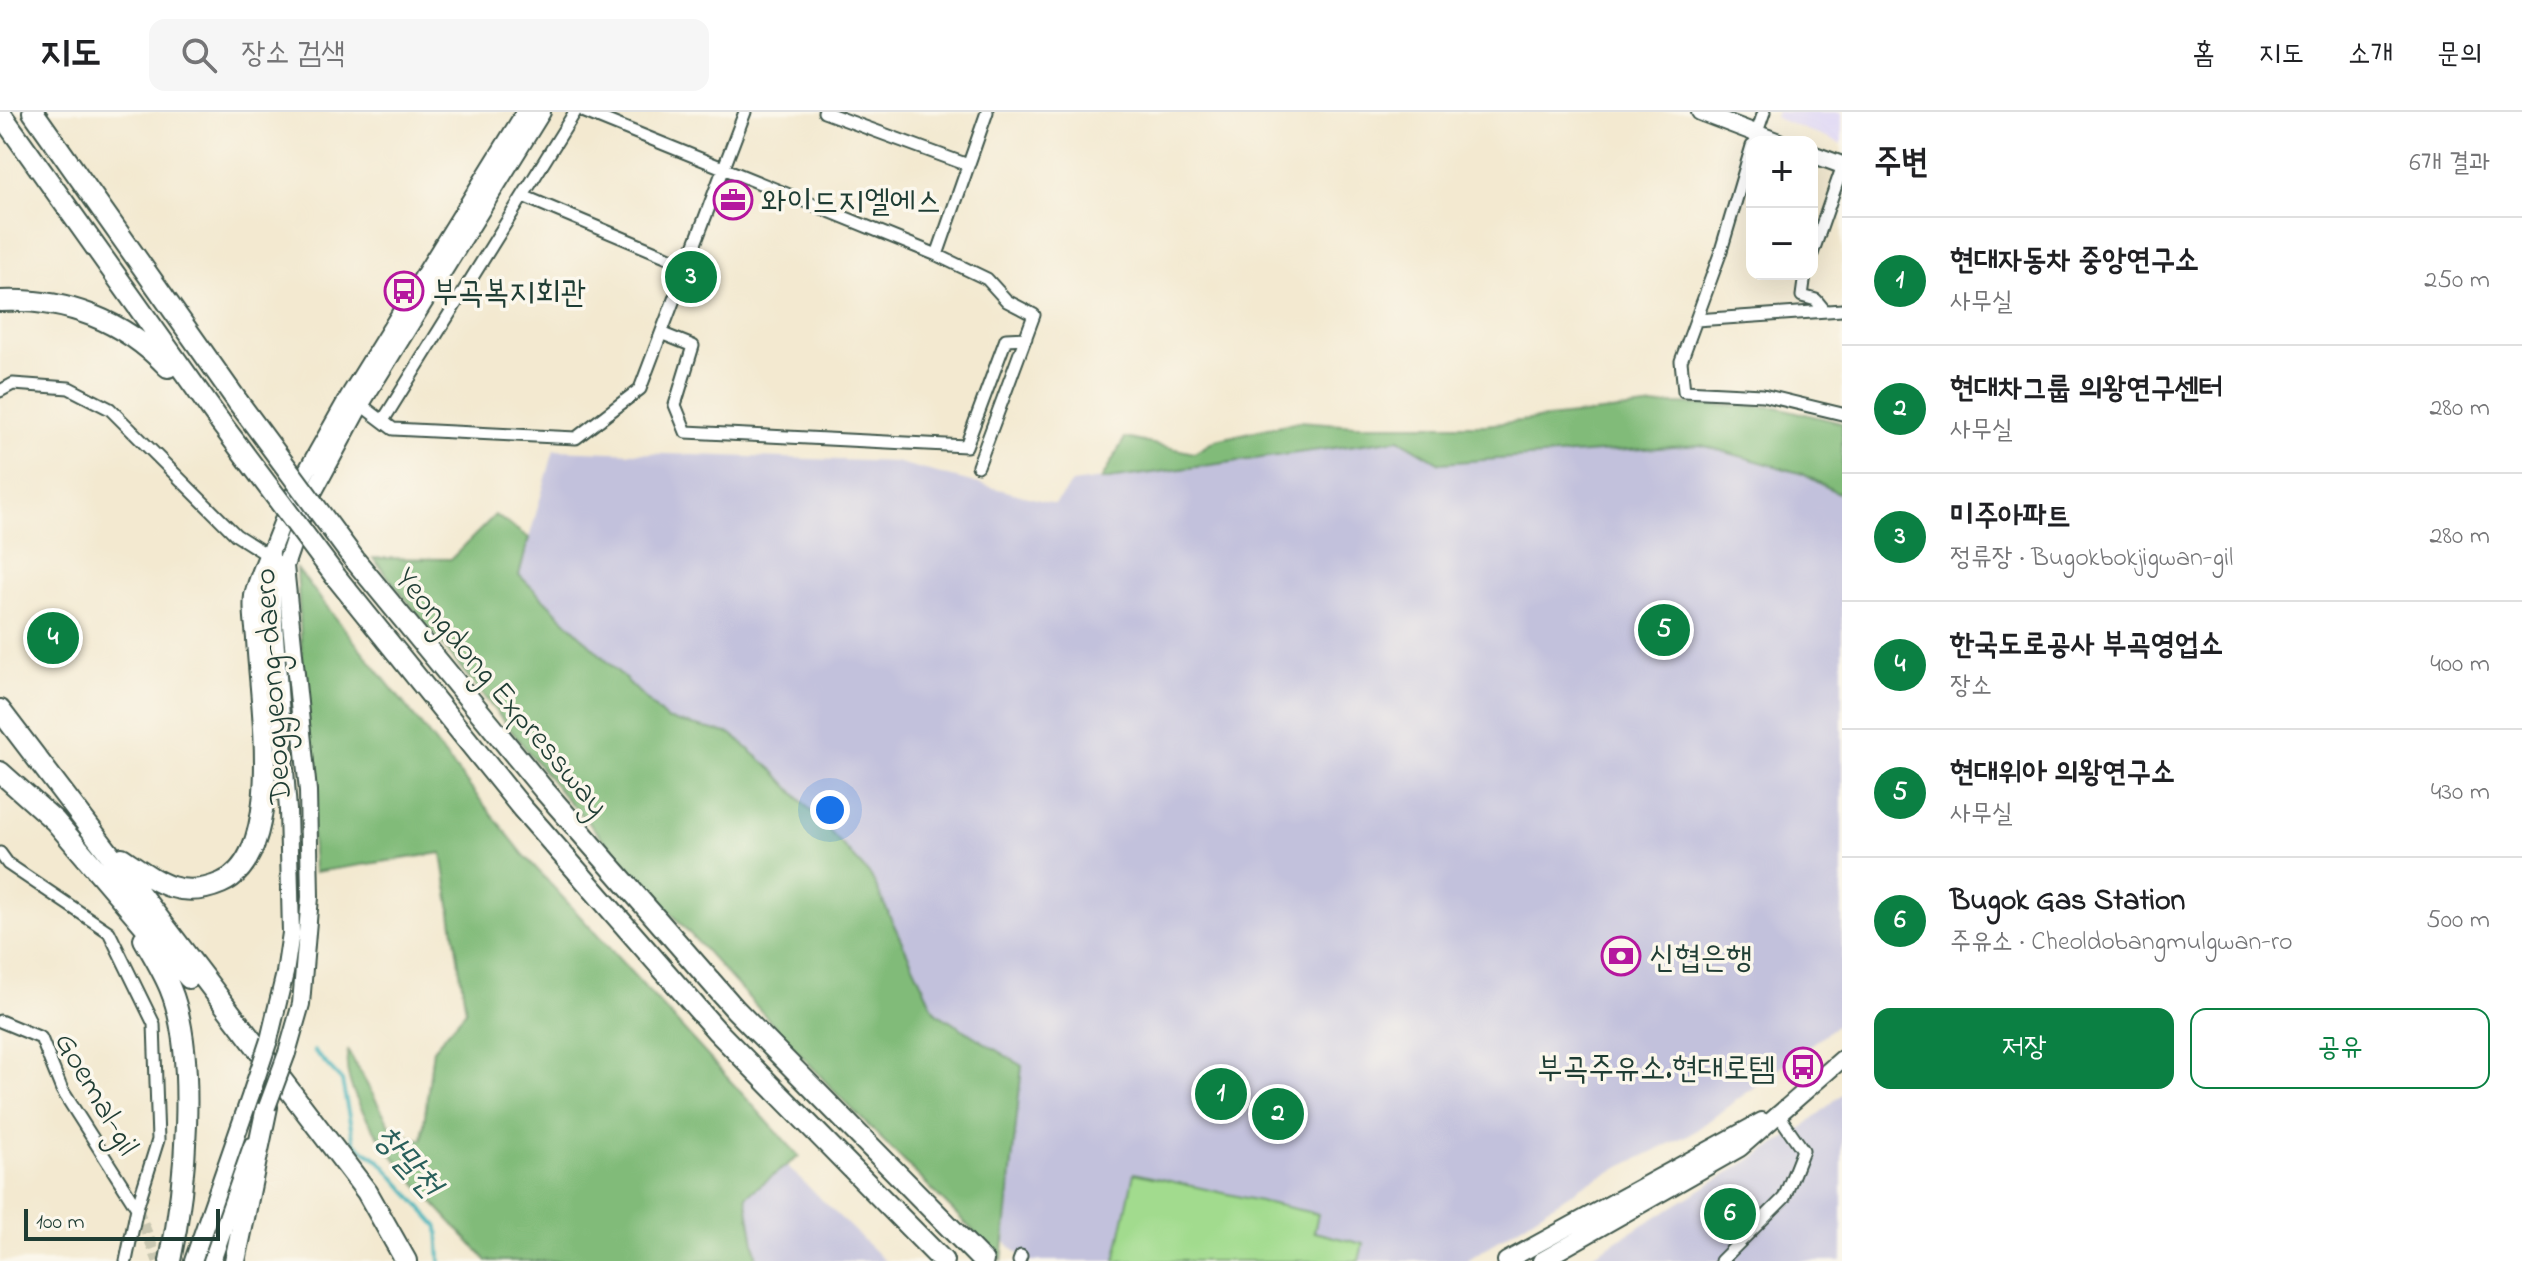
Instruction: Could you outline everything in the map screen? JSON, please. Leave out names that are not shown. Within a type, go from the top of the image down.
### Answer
[{"type":"highway","name":"Yeongdong Expressway","points":[[0,113],[220,422],[336,577],[522,808],[716,1030],[940,1258]]},
{"type":"highway","name":"Yeongdong Expressway","points":[[34,114],[238,402],[354,559],[543,789],[735,1009],[950,1231],[983,1261]]},
{"type":"highway","points":[[0,301],[32,299],[70,306],[145,343],[220,422]]},
{"type":"highway","points":[[108,849],[152,878],[184,892],[209,888],[232,878],[248,862],[258,841],[265,804],[255,598],[277,561]]},
{"type":"highway","points":[[0,710],[367,1192],[406,1261]]},
{"type":"highway","points":[[0,772],[55,821],[196,985],[359,1199],[395,1261]]},
{"type":"highway","points":[[128,907],[171,990],[185,1059],[182,1194],[170,1261]]},
{"type":"highway","points":[[235,1261],[267,1107]]},
{"type":"street","name":"Deogyeong-daero","points":[[355,400],[525,112]]},
{"type":"street","name":"Deogyeong-daero","points":[[193,1261],[269,1040],[291,933],[277,561],[293,495],[542,112]]},
{"type":"street","points":[[384,419],[575,112]]},
{"type":"street","points":[[585,112],[937,255],[987,279],[1007,301],[1034,315],[978,466]]},
{"type":"street","points":[[355,400],[384,419],[393,429],[576,438],[640,389],[745,112]]},
{"type":"street","points":[[824,112],[968,165]]},
{"type":"street","points":[[937,255],[987,112]]},
{"type":"street","points":[[1700,112],[1746,136]]},
{"type":"street","points":[[1755,136],[1764,112]]},
{"type":"street","points":[[1818,156],[1842,166],[1818,236]]},
{"type":"street","points":[[1746,165],[1681,361],[1684,391],[1763,395],[1842,414]]},
{"type":"street","points":[[523,196],[689,266]]},
{"type":"street","points":[[1804,280],[1802,296],[1816,300],[1825,311]]},
{"type":"street","points":[[1696,320],[1842,310]]},
{"type":"street","points":[[663,334],[693,346],[675,405],[686,432],[966,446],[1006,339],[1026,338]]},
{"type":"street","points":[[0,391],[13,384],[69,388],[110,409],[236,535],[277,561]]},
{"type":"street","name":"Deogyeong-daero","points":[[212,1261],[287,1053],[301,1004],[310,897],[308,791],[277,561]]},
{"type":"street","points":[[0,853],[8,864],[109,932],[154,1024],[158,1140],[137,1208],[126,1261]]},
{"type":"street","name":"Goemal-gil","points":[[0,1021],[41,1038],[62,1090],[137,1208]]},
{"type":"street","points":[[1541,1261],[1740,1148],[1842,1059]]},
{"type":"street","points":[[1506,1261],[1731,1135],[1778,1114]]},
{"type":"street","points":[[1721,1261],[1784,1198],[1803,1150],[1778,1114]]},
{"type":"shaded area","points":[[1777,112],[1842,112],[1842,144],[1775,118]]},
{"type":"shaded area","points":[[1399,439],[1440,463],[1701,445],[1803,474],[1842,495],[1842,1021],[1694,1132],[1587,1183],[1466,1261],[1026,1261],[1005,1242],[1022,1065],[935,1012],[871,876],[731,734],[666,719],[519,574],[554,450],[895,462],[1055,504],[1072,483]]},
{"type":"shaded area","points":[[1842,1094],[1842,1261],[1583,1261],[1801,1129]]},
{"type":"shaded area","points":[[787,1166],[885,1261],[757,1261],[746,1196]]},
{"type":"green space","points":[[1673,404],[1777,407],[1842,423],[1842,488],[1838,493],[1803,474],[1701,445],[1440,463],[1399,439],[1101,480],[1125,438],[1194,453],[1216,440],[1299,421],[1355,425],[1485,425]]},
{"type":"green space","points":[[495,515],[529,538],[519,575],[666,719],[731,734],[775,772],[871,876],[935,1012],[1022,1066],[1002,1260],[835,1092],[562,794],[373,558],[451,559]]},
{"type":"green space","points":[[297,569],[524,855],[799,1156],[746,1196],[757,1261],[487,1261],[423,1192],[376,1132],[358,1103],[348,1075],[348,1051],[394,1132],[422,1140],[433,1049],[466,1011],[442,853],[314,872]]},
{"type":"green space","points":[[1134,1173],[1318,1214],[1314,1232],[1363,1244],[1359,1261],[1115,1261]]},
{"type":"waterway","name":"창말천","points":[[314,1051],[342,1081],[354,1143],[380,1161],[438,1227],[440,1261]]},
{"type":"tunnel","points":[[137,1208],[158,1261]]},
{"type":"place","name":"와이드지엘에스","points":[[733,200]]},
{"type":"place","name":"미주아파트","points":[[691,277]]},
{"type":"place","name":"부곡복지회관","points":[[404,291]]},
{"type":"place","name":"현대위아 의왕연구소","points":[[1664,630]]},
{"type":"place","name":"한국도로공사 부곡영업소","points":[[53,638]]},
{"type":"place","name":"신협은행","points":[[1621,956]]},
{"type":"place","name":"부곡주유소.현대로템","points":[[1803,1067]]},
{"type":"place","name":"현대자동차 중앙연구소","points":[[1221,1094]]},
{"type":"place","name":"현대차그룹 의왕연구센터","points":[[1278,1114]]},
{"type":"place","name":"Bugok Gas Station","points":[[1730,1214]]}]
